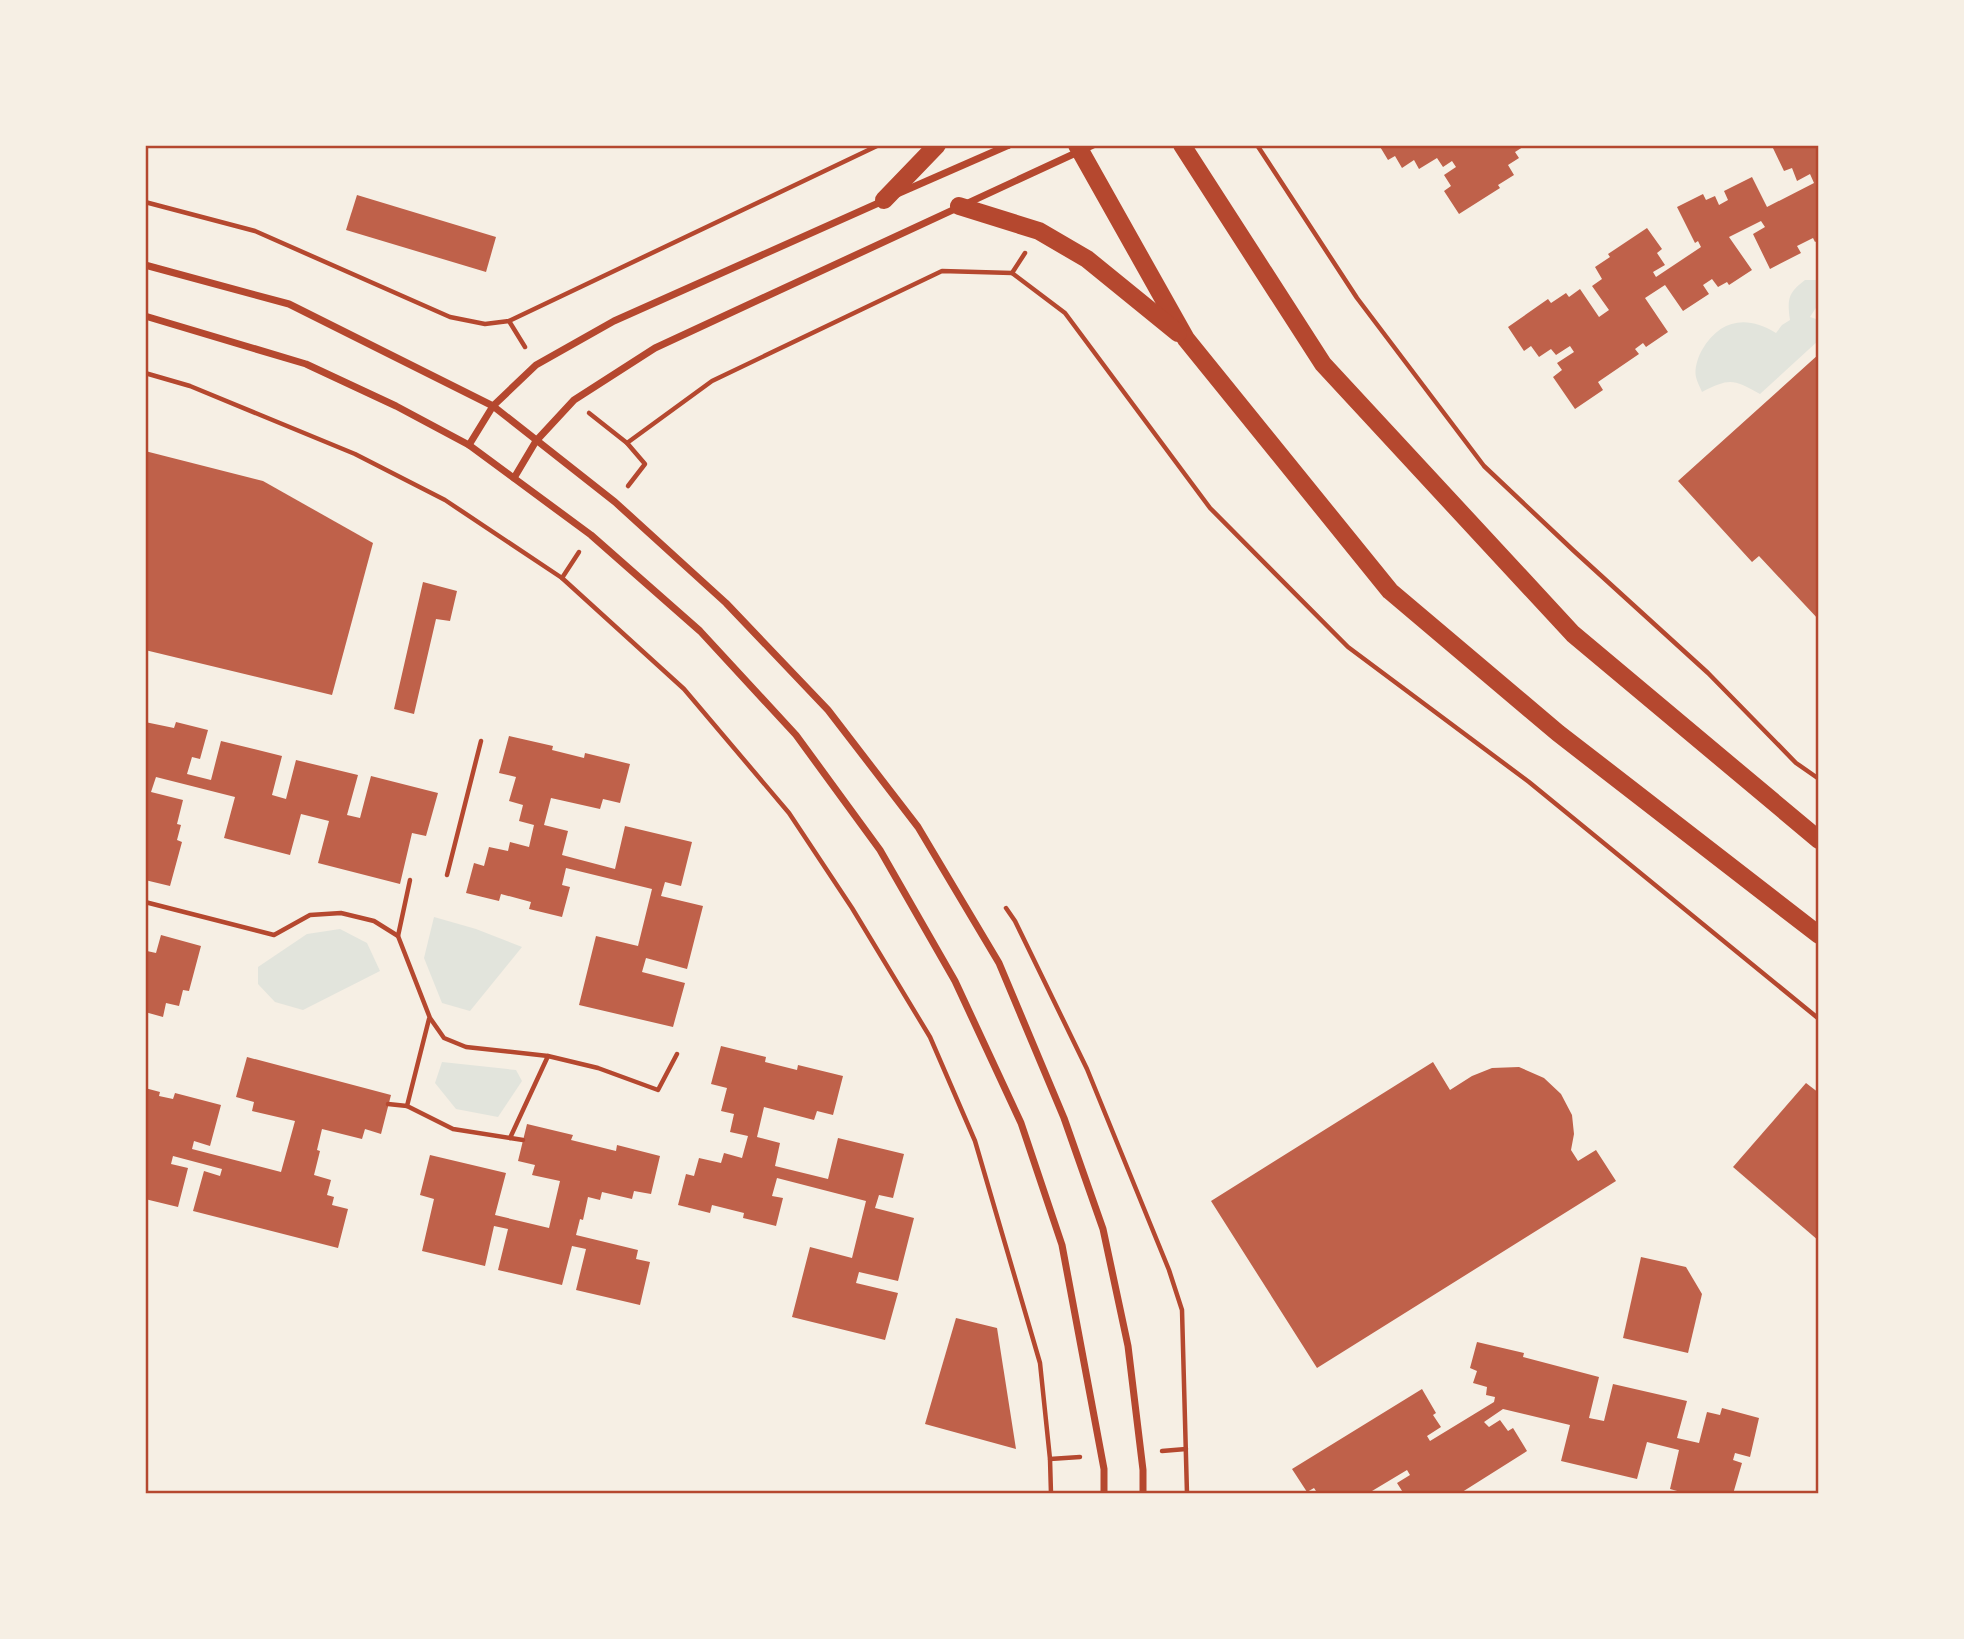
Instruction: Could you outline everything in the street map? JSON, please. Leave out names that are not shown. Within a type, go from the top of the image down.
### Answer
[{"type":"main road","points":[[884,200],[937,145]]},
{"type":"main road","points":[[1182,145],[1332,374],[1573,635],[1819,840]]},
{"type":"main road","points":[[1083,147],[1186,339],[1390,592],[1558,733],[1819,935]]},
{"type":"main road","points":[[959,206],[1039,231],[1087,259],[1186,339]]},
{"type":"street","points":[[470,445],[493,406],[536,365],[614,321],[1009,145]]},
{"type":"street","points":[[514,478],[536,441],[573,400],[655,348],[1083,147]]},
{"type":"street","points":[[145,265],[289,304],[493,406],[615,502],[726,603],[828,710],[918,827],[999,963],[1064,1118],[1103,1230],[1128,1346],[1143,1470],[1143,1494]]},
{"type":"street","points":[[145,316],[306,364],[396,406],[470,445],[592,535],[700,631],[796,735],[880,850],[956,981],[1026,1135],[1062,1245],[1104,1469],[1104,1494]]},
{"type":"path","points":[[145,202],[255,232],[450,317],[485,324],[509,321],[879,145]]},
{"type":"path","points":[[1257,145],[1357,298],[1484,466],[1707,673],[1796,763],[1819,779]]},
{"type":"path","points":[[645,464],[627,443],[712,381],[942,271],[1012,273],[1065,313],[1210,508],[1339,637],[1529,782],[1819,1019]]},
{"type":"path","points":[[145,373],[190,386],[355,454],[445,500],[562,578],[684,689],[789,813],[852,908],[930,1037],[975,1141],[1040,1363],[1051,1494]]},
{"type":"path","points":[[447,875],[481,741]]},
{"type":"path","points":[[410,880],[398,936],[430,1018],[444,1038],[466,1047],[548,1056],[598,1068],[658,1090],[677,1054]]},
{"type":"path","points":[[145,902],[274,935],[310,915],[341,913],[374,921],[398,936]]},
{"type":"path","points":[[1006,908],[1015,920],[1082,1057],[1169,1270],[1182,1310],[1188,1494]]},
{"type":"path","points":[[407,1106],[430,1018]]},
{"type":"path","points":[[510,1138],[548,1056]]},
{"type":"path","points":[[388,1104],[407,1106],[453,1129],[523,1140]]},
{"type":"shaded area","points":[[1805,280],[1819,280],[1819,303],[1810,317],[1819,320],[1819,340],[1760,394],[1731,382],[1702,392],[1696,377],[1696,367],[1709,340],[1726,326],[1735,323],[1755,324],[1776,333],[1790,320],[1790,297]]},
{"type":"shaded area","points":[[434,917],[476,929],[522,947],[470,1011],[442,1003],[424,958]]},
{"type":"shaded area","points":[[340,929],[367,943],[380,971],[303,1010],[275,1002],[258,984],[258,967],[307,934]]},
{"type":"shaded area","points":[[442,1062],[516,1070],[522,1081],[498,1117],[456,1109],[435,1083]]},
{"type":"building","points":[[1379,145],[1526,145],[1515,152],[1519,158],[1508,165],[1514,175],[1498,185],[1500,188],[1459,214],[1444,191],[1451,186],[1444,175],[1456,167],[1452,161],[1443,167],[1437,158],[1419,169],[1414,160],[1402,168],[1395,156],[1388,160]]},
{"type":"building","points":[[1819,145],[1819,240],[1815,242],[1813,238],[1797,246],[1801,253],[1770,269],[1753,234],[1765,227],[1761,221],[1729,237],[1752,270],[1729,285],[1727,282],[1718,287],[1712,279],[1703,285],[1709,294],[1683,311],[1665,285],[1645,298],[1668,332],[1646,347],[1643,343],[1635,349],[1639,354],[1598,382],[1603,390],[1575,409],[1553,377],[1562,370],[1557,363],[1574,352],[1570,346],[1556,355],[1551,349],[1539,357],[1531,346],[1524,351],[1508,327],[1548,299],[1551,303],[1566,293],[1569,297],[1580,289],[1599,317],[1609,310],[1592,286],[1602,279],[1595,267],[1610,257],[1608,254],[1647,228],[1662,249],[1657,253],[1665,265],[1653,272],[1656,277],[1701,247],[1698,241],[1695,243],[1677,207],[1703,194],[1706,200],[1715,196],[1719,205],[1728,200],[1724,191],[1752,177],[1767,207],[1814,183],[1810,174],[1797,181],[1792,168],[1784,171],[1772,146]]},
{"type":"building","points":[[357,195],[496,237],[486,272],[346,230]]},
{"type":"building","points":[[1819,354],[1819,620],[1759,556],[1752,562],[1678,481]]},
{"type":"building","points":[[145,451],[263,481],[373,543],[332,695],[145,650]]},
{"type":"building","points":[[423,582],[457,591],[450,621],[436,619],[414,714],[394,709]]},
{"type":"building","points":[[145,722],[174,728],[176,722],[208,730],[200,759],[192,757],[187,774],[211,780],[221,741],[282,756],[272,795],[286,799],[296,760],[358,775],[347,815],[360,818],[371,776],[438,793],[426,836],[412,833],[400,884],[318,863],[329,821],[301,814],[290,855],[224,838],[235,797],[156,777],[151,792],[183,800],[177,824],[181,825],[177,840],[182,842],[170,886],[145,880]]},
{"type":"building","points":[[509,736],[553,746],[552,750],[584,758],[585,753],[630,764],[620,803],[603,799],[600,809],[551,798],[544,825],[568,831],[562,855],[615,869],[625,826],[692,842],[681,886],[665,882],[661,896],[703,906],[687,969],[646,958],[642,972],[685,983],[673,1027],[579,1005],[596,936],[638,946],[652,889],[566,868],[562,885],[570,887],[562,917],[529,909],[531,902],[501,894],[499,901],[466,893],[474,863],[484,866],[489,847],[508,851],[510,842],[529,847],[534,825],[519,821],[523,805],[509,801],[516,777],[499,773]]},
{"type":"building","points":[[161,935],[201,946],[189,991],[183,990],[179,1006],[166,1003],[163,1017],[145,1012],[145,958],[147,951],[156,953]]},
{"type":"building","points":[[721,1046],[766,1057],[765,1062],[797,1070],[798,1065],[843,1076],[833,1115],[817,1111],[814,1120],[764,1107],[757,1137],[780,1143],[775,1166],[828,1179],[838,1138],[904,1154],[893,1198],[879,1195],[875,1208],[914,1218],[898,1281],[859,1272],[856,1283],[898,1293],[885,1340],[792,1317],[810,1247],[852,1258],[866,1201],[777,1178],[772,1196],[783,1198],[776,1226],[743,1218],[744,1213],[712,1205],[710,1213],[678,1205],[686,1174],[694,1176],[699,1158],[721,1163],[724,1153],[742,1158],[748,1136],[730,1132],[734,1114],[721,1111],[727,1088],[711,1084]]},
{"type":"building","points":[[247,1057],[391,1095],[381,1134],[365,1129],[362,1139],[322,1129],[314,1175],[331,1180],[327,1195],[334,1197],[332,1205],[348,1209],[338,1248],[193,1211],[204,1171],[220,1176],[222,1169],[173,1156],[171,1164],[188,1168],[178,1207],[145,1199],[145,1088],[160,1092],[159,1096],[173,1099],[175,1093],[221,1105],[210,1146],[194,1141],[192,1149],[281,1172],[295,1121],[252,1111],[254,1102],[236,1097]]},
{"type":"building","points":[[1433,1062],[1450,1090],[1472,1076],[1492,1068],[1519,1067],[1544,1078],[1561,1094],[1572,1115],[1574,1134],[1571,1150],[1578,1161],[1596,1150],[1616,1181],[1317,1368],[1211,1201]]},
{"type":"building","points":[[1806,1083],[1819,1093],[1819,1241],[1733,1167]]},
{"type":"building","points":[[527,1124],[573,1135],[571,1140],[616,1151],[617,1145],[660,1156],[651,1194],[634,1191],[632,1199],[602,1192],[600,1200],[588,1197],[583,1220],[580,1219],[576,1235],[638,1250],[636,1259],[650,1262],[640,1305],[576,1290],[586,1249],[572,1246],[562,1285],[498,1270],[508,1229],[494,1226],[485,1266],[422,1251],[434,1199],[420,1195],[430,1155],[506,1173],[495,1215],[549,1228],[560,1181],[532,1175],[535,1165],[518,1161]]},
{"type":"building","points":[[1641,1257],[1686,1267],[1702,1294],[1688,1353],[1623,1338]]},
{"type":"building","points":[[956,1318],[997,1328],[1016,1449],[925,1424]]},
{"type":"building","points":[[1477,1342],[1524,1353],[1523,1357],[1599,1377],[1589,1418],[1604,1421],[1613,1384],[1687,1401],[1677,1438],[1699,1443],[1707,1412],[1720,1415],[1722,1408],[1759,1418],[1750,1457],[1735,1453],[1733,1460],[1742,1463],[1733,1494],[1688,1494],[1670,1489],[1679,1450],[1647,1442],[1637,1479],[1561,1461],[1570,1425],[1503,1409],[1484,1422],[1489,1427],[1500,1420],[1508,1431],[1513,1428],[1527,1451],[1459,1494],[1404,1494],[1397,1483],[1410,1475],[1407,1470],[1367,1494],[1318,1494],[1314,1488],[1307,1492],[1292,1469],[1422,1389],[1441,1427],[1427,1436],[1430,1441],[1494,1402],[1495,1397],[1486,1395],[1487,1387],[1473,1383],[1477,1371],[1470,1368]]}]
